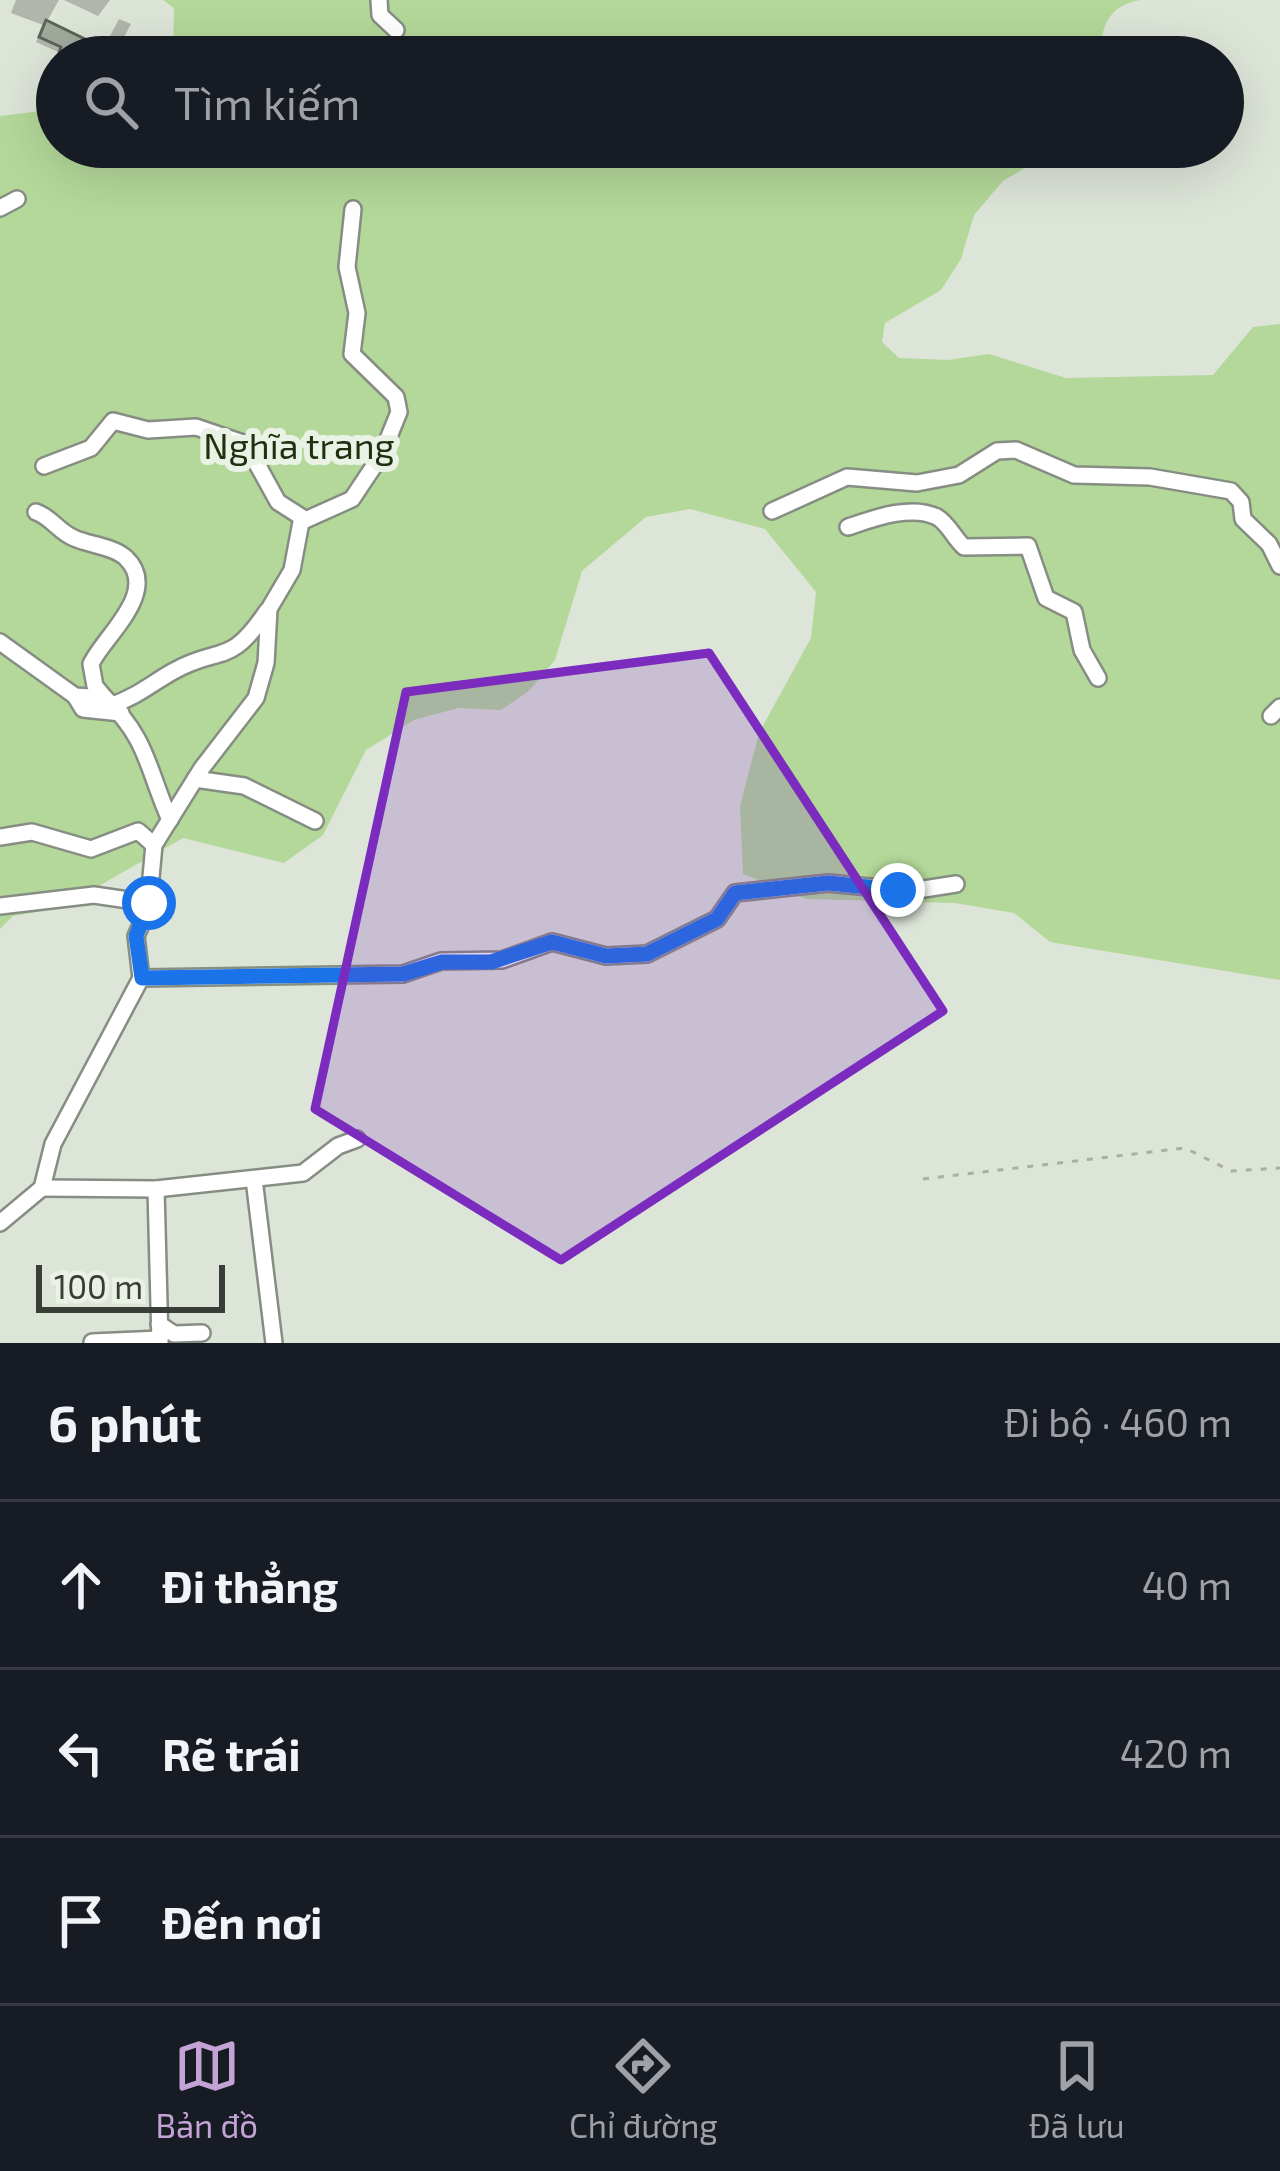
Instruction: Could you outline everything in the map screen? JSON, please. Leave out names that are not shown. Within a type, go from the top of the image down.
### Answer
[{"type":"street","points":[[379,0],[380,15],[396,30]]},
{"type":"street","points":[[0,208],[16,199]]},
{"type":"street","points":[[304,518],[352,499],[382,454],[399,412],[397,397],[352,355],[356,313],[347,267],[352,209]]},
{"type":"street","points":[[44,466],[91,448],[113,422],[148,430],[201,428],[220,440],[246,444],[278,502],[304,518]]},
{"type":"street","points":[[772,511],[848,477],[917,483],[959,475],[997,452],[1016,450],[1074,475],[1150,477],[1231,491],[1241,502],[1243,519],[1269,544],[1280,566]]},
{"type":"street","points":[[36,512],[74,538],[124,556],[130,564],[136,584],[132,599],[117,632],[92,664],[95,686],[149,754],[153,781],[170,820]]},
{"type":"street","points":[[848,526],[897,514],[928,515],[942,521],[964,547],[1028,546],[1046,598],[1075,612],[1082,650],[1098,678]]},
{"type":"street","points":[[0,641],[75,696],[83,709],[113,705],[154,687],[171,673],[235,651],[269,609],[292,570],[304,518]]},
{"type":"street","points":[[0,1223],[42,1188],[53,1144],[142,978],[136,936],[149,906],[154,845],[195,779],[256,698],[266,663],[269,609]]},
{"type":"street","points":[[195,779],[244,786],[315,821]]},
{"type":"street","points":[[0,837],[32,832],[91,849],[137,831],[154,845]]},
{"type":"street","points":[[142,978],[403,974],[442,962],[491,962],[552,942],[606,956],[647,954],[717,919],[735,893],[828,883],[911,891],[956,884]]},
{"type":"street","points":[[0,906],[94,896],[149,906]]},
{"type":"street","points":[[42,1188],[156,1189],[303,1173],[338,1146],[357,1139]]},
{"type":"street","points":[[254,1179],[274,1343]]},
{"type":"street","points":[[156,1189],[160,1335]]},
{"type":"street","points":[[92,1342],[202,1333]]},
{"type":"path","points":[[923,1179],[1185,1148],[1231,1171],[1280,1168]]},
{"type":"highlighted area","points":[[709,653],[943,1011],[561,1260],[315,1109],[406,692]]},
{"type":"green space","points":[[163,0],[1140,0],[1113,13],[1102,36],[173,36],[174,8]]},
{"type":"green space","name":"Nghĩa trang","points":[[36,112],[36,168],[1025,168],[1003,181],[974,215],[961,259],[941,290],[885,323],[882,342],[899,358],[948,360],[989,354],[1066,378],[1213,375],[1253,327],[1280,324],[1280,980],[1050,942],[1014,913],[955,903],[806,899],[743,874],[740,806],[759,733],[811,638],[816,592],[765,529],[690,509],[646,517],[582,571],[555,660],[529,691],[501,710],[458,708],[414,720],[366,750],[323,835],[284,863],[183,838],[60,908],[13,916],[0,929],[0,116]]},
{"type":"building","points":[[46,20],[79,36],[39,36]]},
{"type":"route","points":[[149,903],[134,955],[142,978],[403,974],[434,963],[502,960],[552,942],[606,956],[647,954],[717,919],[735,893],[828,883],[898,890]]}]
